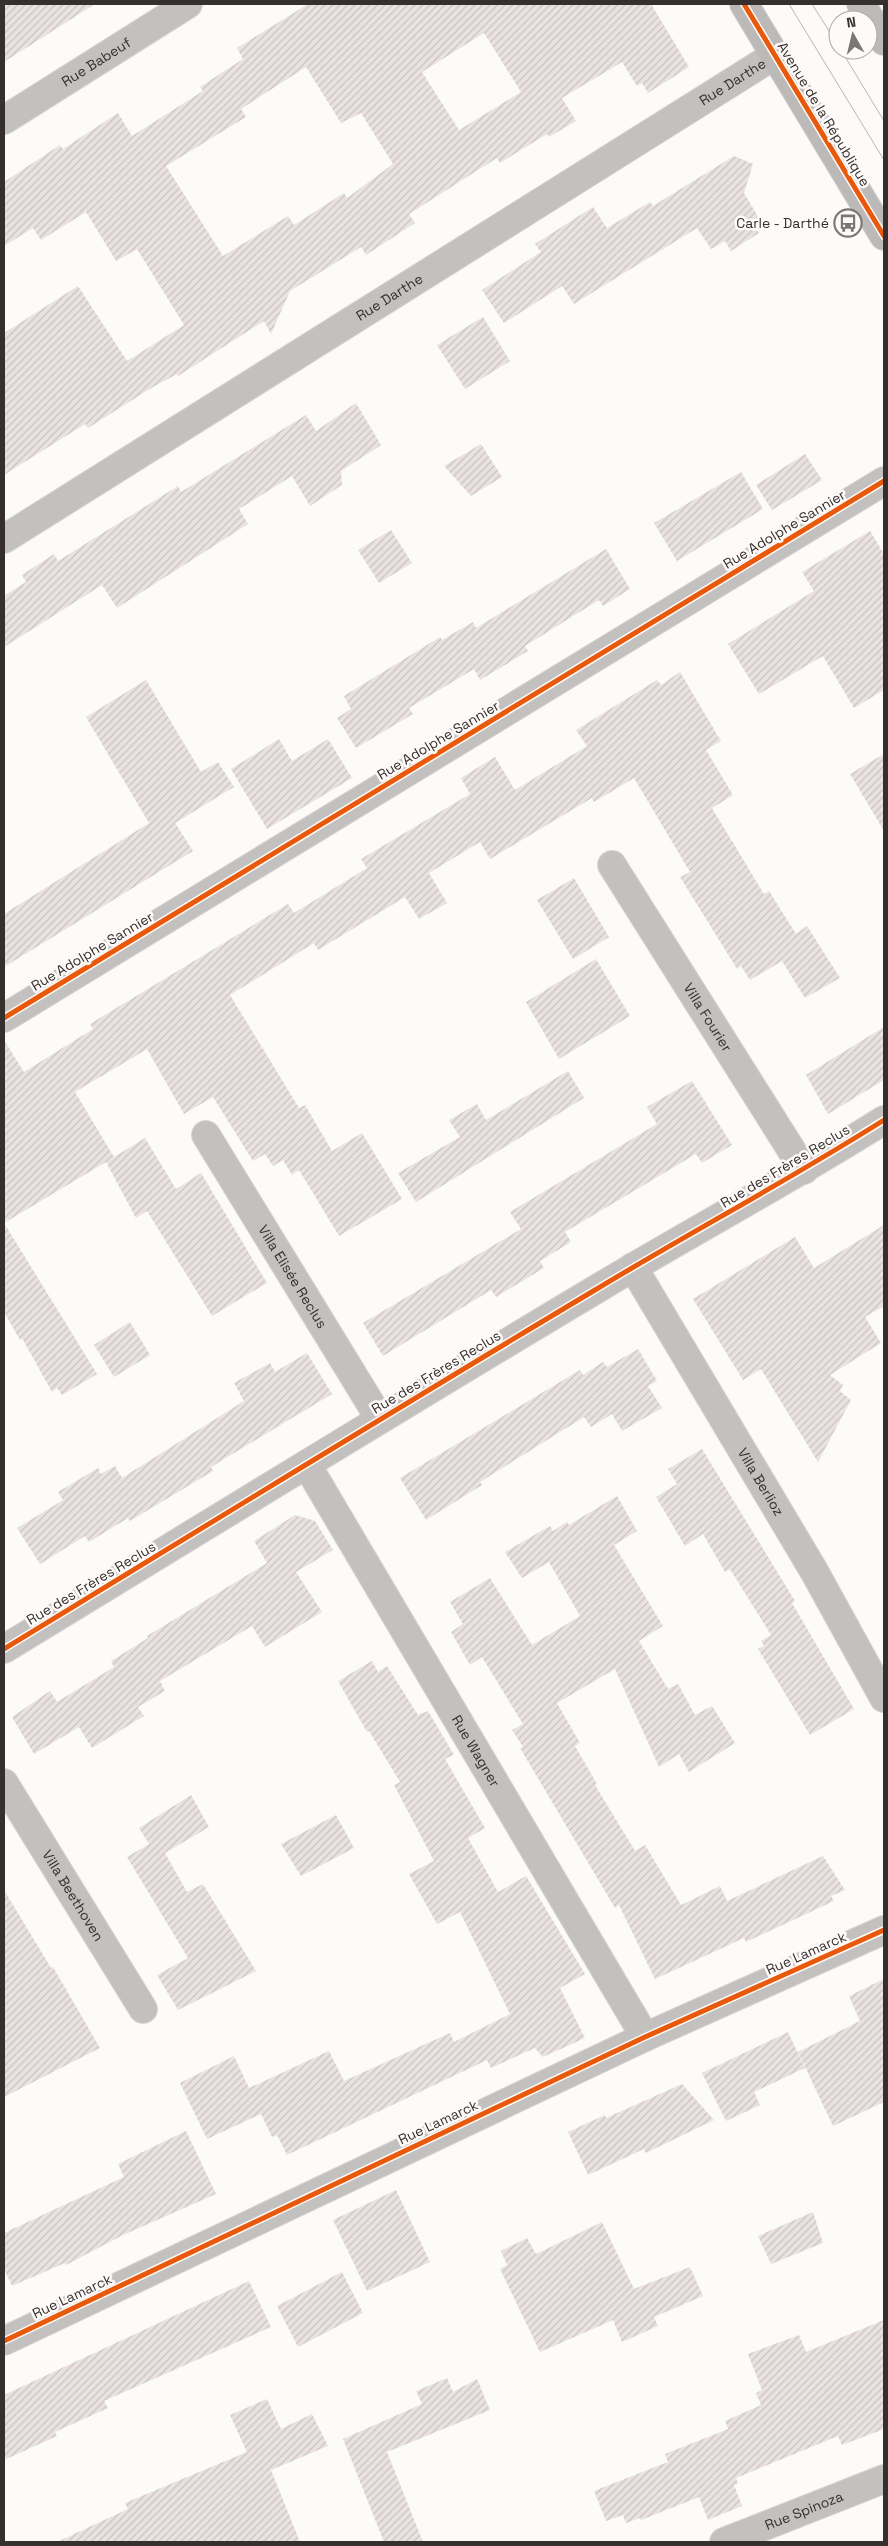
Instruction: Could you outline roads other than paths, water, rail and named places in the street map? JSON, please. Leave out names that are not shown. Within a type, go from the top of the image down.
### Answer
[{"type":"main road","name":"Avenue de la République","points":[[744,4],[884,236]]},
{"type":"main road","points":[[861,4],[884,41]]},
{"type":"street","name":"Rue Babeuf","points":[[4,120],[188,4]]},
{"type":"street","name":"Rue Darthe","points":[[4,539],[775,55]]},
{"type":"street","name":"Rue Adolphe Sannier","points":[[4,1018],[884,481]]},
{"type":"street","name":"Villa Fourier","points":[[612,865],[804,1170]]},
{"type":"street","name":"Rue des Frères Reclus","points":[[4,1649],[380,1419],[633,1267],[804,1170],[884,1120]]},
{"type":"street","name":"Villa Elisée Reclus","points":[[206,1135],[380,1419]]},
{"type":"street","name":"Villa Berlioz","points":[[633,1267],[814,1571],[884,1698]]},
{"type":"street","name":"Rue Wagner","points":[[307,1465],[645,2037]]},
{"type":"street","name":"Villa Beethoven","points":[[4,1783],[143,2009]]},
{"type":"street","name":"Rue Lamarck","points":[[4,2341],[645,2037],[884,1930]]},
{"type":"street","name":"Rue Spinoza","points":[[724,2542],[884,2479]]},
{"type":"tram line","points":[[789,4],[884,160]]},
{"type":"tram line","points":[[812,4],[828,29]]},
{"type":"tram line","points":[[847,60],[884,121]]},
{"type":"place","name":"Carle - Darthé","points":[[848,223]]}]
